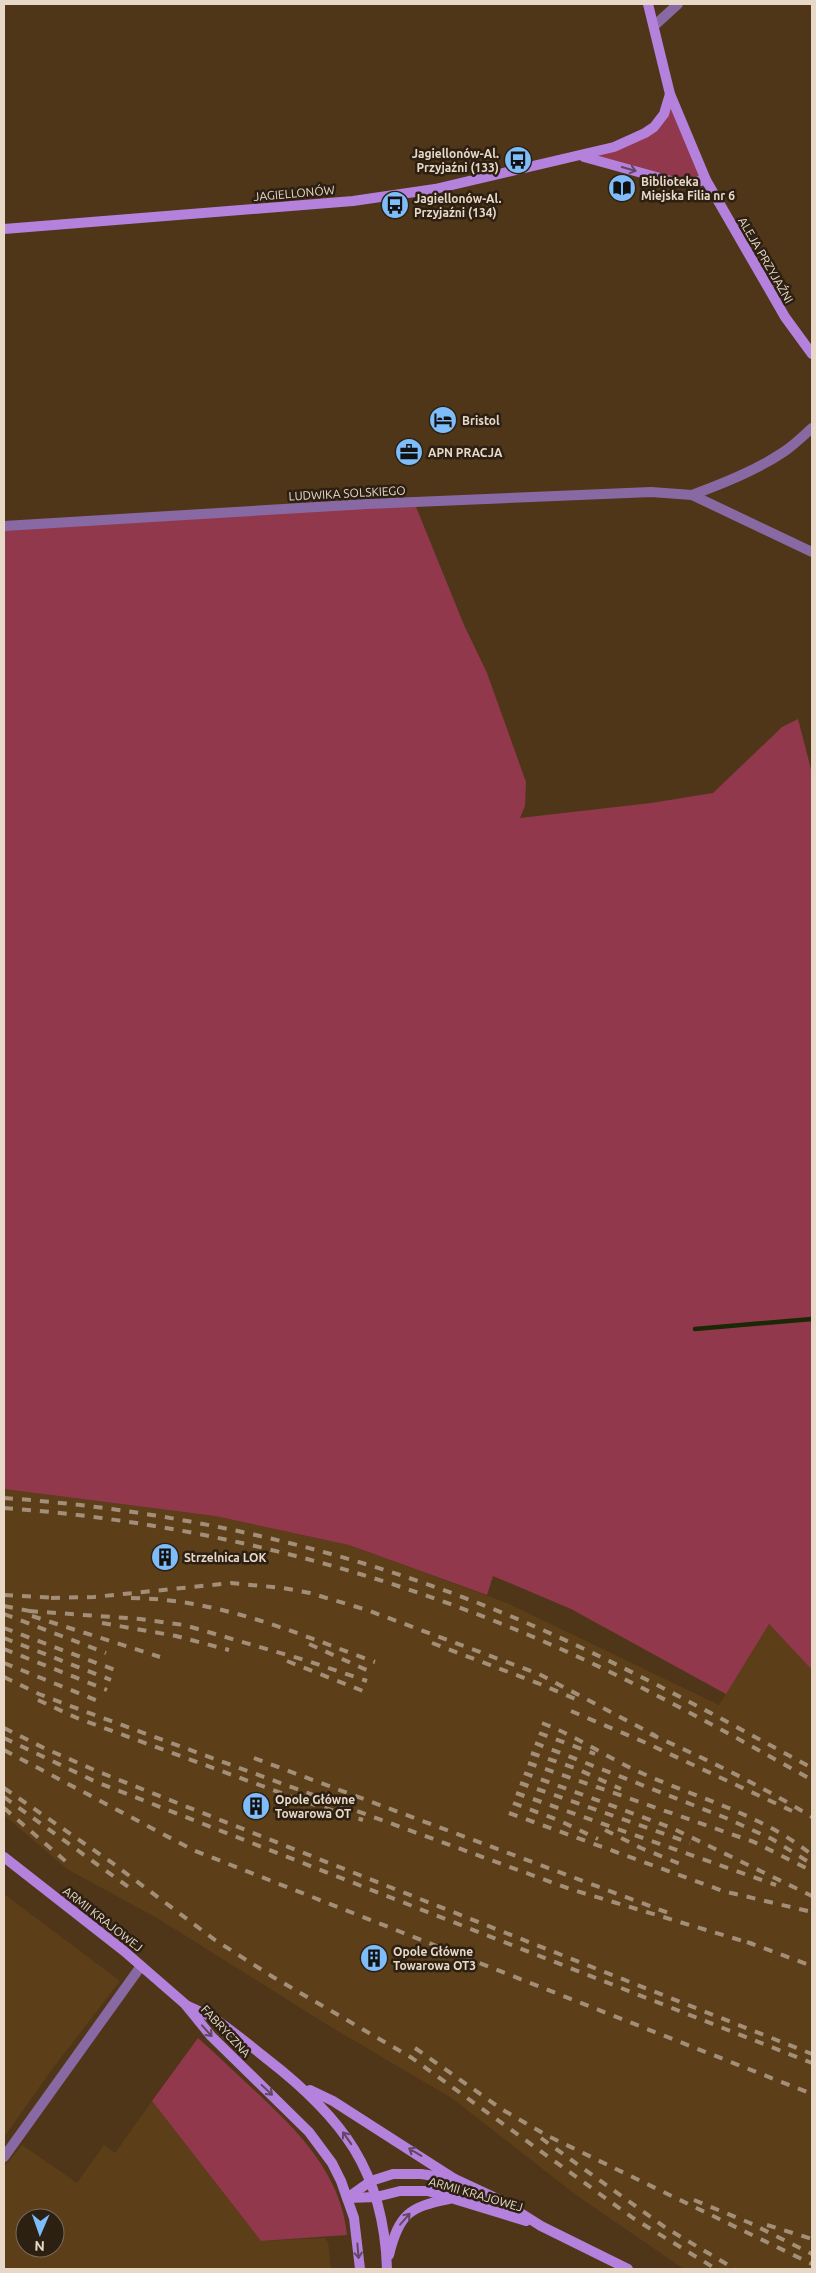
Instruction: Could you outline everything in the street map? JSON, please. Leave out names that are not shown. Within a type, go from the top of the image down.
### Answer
[{"type":"street","name":"ALEJA PRZYJAŹNI","points":[[648,4],[670,94],[706,180],[784,317],[812,354]]},
{"type":"street","points":[[654,26],[678,4]]},
{"type":"street","name":"JAGIELLONÓW","points":[[4,229],[353,200],[435,189],[614,147],[645,134],[658,123],[664,114],[670,94]]},
{"type":"street","name":"JAGIELLONÓW","points":[[582,156],[678,183],[706,180]]},
{"type":"street","name":"LUDWIKA SOLSKIEGO","points":[[692,495],[723,484],[763,464],[785,451],[812,428]]},
{"type":"street","name":"LUDWIKA SOLSKIEGO","points":[[4,526],[367,504],[651,492],[692,495],[812,552]]},
{"type":"street","name":"ARMII KRAJOWEJ","points":[[4,1857],[141,1966],[184,2004]]},
{"type":"street","points":[[4,2157],[141,1966]]},
{"type":"street","name":"FABRYCZNA","points":[[184,2004],[218,2021],[301,2085],[344,2132],[354,2147],[371,2181],[381,2215],[387,2266]]},
{"type":"street","name":"FABRYCZNA","points":[[184,2004],[211,2036],[309,2132],[332,2163],[355,2223],[360,2269]]},
{"type":"street","points":[[301,2085],[334,2101],[455,2179]]},
{"type":"street","name":"ARMII KRAJOWEJ","points":[[347,2198],[371,2181],[393,2174],[405,2173],[455,2179],[500,2200],[541,2226],[628,2269]]},
{"type":"street","name":"ARMII KRAJOWEJ","points":[[347,2198],[376,2197],[409,2190],[428,2191],[541,2226]]},
{"type":"street","points":[[387,2266],[394,2234],[403,2218],[418,2206],[451,2198]]},
{"type":"shaded area","points":[[670,94],[706,180],[694,182],[582,156],[654,127]]},
{"type":"shaded area","points":[[414,502],[464,625],[487,673],[526,782],[525,806],[520,818],[651,803],[713,793],[782,727],[798,719],[812,773],[812,1670],[769,1624],[726,1694],[571,1609],[493,1576],[487,1595],[349,1545],[215,1516],[4,1489],[4,526]]},
{"type":"shaded area","points":[[4,1489],[215,1516],[349,1545],[507,1603],[719,1705],[769,1624],[812,1670],[812,2269],[685,2269],[576,2195],[453,2099],[326,2024],[157,1918],[67,1869],[4,1815]]},
{"type":"shaded area","points":[[4,1894],[120,1981],[50,2072],[4,2137]]},
{"type":"shaded area","points":[[198,2038],[286,2121],[314,2154],[336,2192],[343,2213],[347,2235],[261,2241],[152,2101]]},
{"type":"shaded area","points":[[152,2101],[261,2241],[325,2238],[328,2242],[331,2269],[4,2269],[4,2167],[22,2145],[77,2183],[104,2145],[115,2153]]},
{"type":"waterway","points":[[695,1329],[812,1319]]},
{"type":"railway","points":[[4,1498],[132,1512],[195,1523],[321,1551],[382,1569],[503,1613],[582,1648],[660,1686],[812,1768]]},
{"type":"railway","points":[[4,1508],[72,1514],[206,1535],[273,1550],[404,1588],[468,1611],[567,1652],[639,1686],[812,1780]]},
{"type":"railway","points":[[51,1598],[94,1597],[231,1583],[283,1588],[310,1593],[367,1610],[539,1674],[656,1736]]},
{"type":"railway","points":[[4,1595],[56,1598]]},
{"type":"railway","points":[[131,1598],[195,1604],[225,1611],[285,1629],[375,1662]]},
{"type":"railway","points":[[4,1606],[35,1612]]},
{"type":"railway","points":[[29,1611],[140,1619],[184,1625],[308,1661],[367,1681]]},
{"type":"railway","points":[[4,1614],[106,1653]]},
{"type":"railway","points":[[32,1616],[160,1657]]},
{"type":"railway","points":[[102,1623],[176,1636],[229,1650]]},
{"type":"railway","points":[[4,1628],[115,1670]]},
{"type":"railway","points":[[4,1638],[111,1680]]},
{"type":"railway","points":[[432,1643],[580,1701]]},
{"type":"railway","points":[[309,1644],[371,1672]]},
{"type":"railway","points":[[4,1649],[107,1690]]},
{"type":"railway","points":[[287,1661],[363,1691]]},
{"type":"railway","points":[[4,1663],[103,1703]]},
{"type":"railway","points":[[4,1677],[39,1694],[81,1710],[570,1889],[753,1944]]},
{"type":"railway","points":[[38,1700],[77,1718],[303,1801],[363,1820]]},
{"type":"railway","points":[[571,1711],[644,1742],[792,1811]]},
{"type":"railway","points":[[542,1723],[637,1771],[772,1828],[812,1855]]},
{"type":"railway","points":[[4,1728],[99,1772],[812,2054]]},
{"type":"railway","points":[[539,1733],[595,1754]]},
{"type":"railway","points":[[650,1734],[773,1794],[812,1817]]},
{"type":"railway","points":[[4,1738],[94,1781],[812,2063]]},
{"type":"railway","points":[[535,1743],[726,1818],[772,1839],[807,1861]]},
{"type":"railway","points":[[4,1750],[193,1850],[812,2094]]},
{"type":"railway","points":[[531,1753],[575,1768],[621,1789]]},
{"type":"railway","points":[[254,1758],[674,1915]]},
{"type":"railway","points":[[528,1763],[754,1842],[812,1871]]},
{"type":"railway","points":[[524,1773],[672,1828],[812,1896]]},
{"type":"railway","points":[[520,1783],[690,1843]]},
{"type":"railway","points":[[4,1788],[111,1862],[215,1940],[273,1977],[412,2058],[633,2218],[716,2269]]},
{"type":"railway","points":[[516,1793],[776,1885]]},
{"type":"railway","points":[[4,1797],[134,1891]]},
{"type":"railway","points":[[513,1803],[558,1820],[598,1839]]},
{"type":"railway","points":[[4,1808],[70,1865]]},
{"type":"railway","points":[[509,1813],[723,1891],[812,1912]]},
{"type":"railway","points":[[605,1830],[641,1848],[685,1866]]},
{"type":"railway","points":[[747,1942],[812,1966]]},
{"type":"railway","points":[[415,2048],[503,2110],[548,2136],[812,2264]]},
{"type":"railway","points":[[541,2138],[666,2228],[735,2269]]},
{"type":"railway","points":[[694,2200],[750,2223],[812,2254]]},
{"type":"railway","points":[[767,2225],[812,2239]]},
{"type":"place","name":"Jagiellonów-Al. Przyjaźni (133)","points":[[518,160]]},
{"type":"place","name":"Biblioteka Miejska Filia nr 6","points":[[622,188]]},
{"type":"place","name":"Jagiellonów-Al. Przyjaźni (134)","points":[[395,205]]},
{"type":"place","name":"Bristol","points":[[443,420]]},
{"type":"place","name":"APN PRACJA","points":[[409,452]]},
{"type":"place","name":"Strzelnica LOK","points":[[165,1557]]},
{"type":"place","name":"Opole Główne Towarowa OT","points":[[256,1806]]},
{"type":"place","name":"Opole Główne Towarowa OT3","points":[[374,1958]]}]
